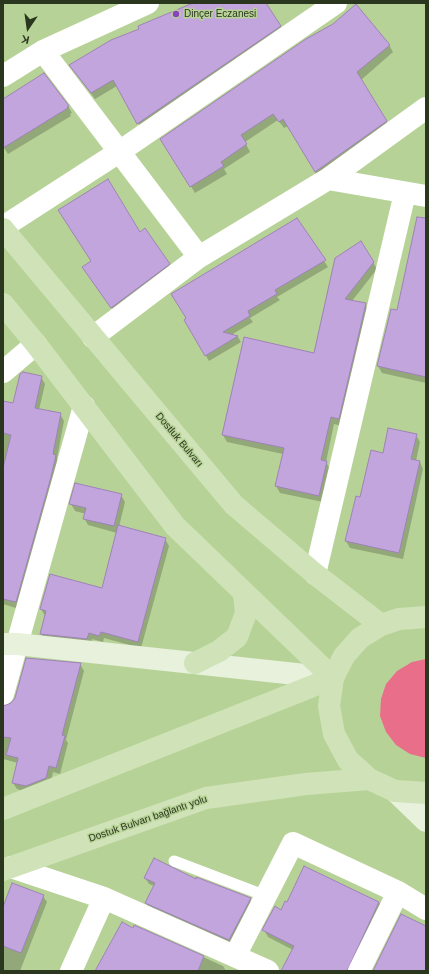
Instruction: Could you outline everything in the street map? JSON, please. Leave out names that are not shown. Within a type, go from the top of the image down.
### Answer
[{"type":"main road","name":"Dostluk Bulvarı","points":[[3,228],[234,505],[315,574],[381,625]]},
{"type":"main road","points":[[3,304],[36,344],[175,526],[333,678]]},
{"type":"main road","points":[[195,663],[219,652],[237,637],[246,613],[244,593]]},
{"type":"main road","points":[[426,618],[399,619],[381,625],[360,638],[344,656],[333,678],[329,706],[334,734],[348,760],[369,779],[395,791],[426,821]]},
{"type":"main road","points":[[10,644],[333,678]]},
{"type":"main road","points":[[3,808],[333,678]]},
{"type":"main road","name":"Dostuk Bulvarı bağlantı yolu","points":[[7,868],[206,798],[306,784],[369,779]]},
{"type":"main road","points":[[395,791],[426,793]]},
{"type":"street","points":[[3,76],[43,51],[148,3]]},
{"type":"street","points":[[3,228],[119,152],[336,3]]},
{"type":"street","points":[[43,51],[199,257]]},
{"type":"street","points":[[93,337],[199,257],[328,179],[426,108]]},
{"type":"street","points":[[328,179],[426,196]]},
{"type":"street","points":[[315,574],[405,193]]},
{"type":"street","points":[[3,372],[36,344]]},
{"type":"street","points":[[3,694],[10,644],[84,406]]},
{"type":"street","points":[[235,956],[293,843],[398,892],[426,909]]},
{"type":"street","points":[[7,868],[104,898],[268,971]]},
{"type":"street","points":[[359,971],[398,892]]},
{"type":"street","points":[[71,971],[104,898]]},
{"type":"lane","points":[[174,861],[266,896]]},
{"type":"shaded area","points":[[426,659],[426,758],[410,754],[396,745],[386,732],[380,716],[381,699],[386,684],[397,671],[412,662]]},
{"type":"building","points":[[193,3],[266,3],[281,26],[137,124],[113,80],[91,93],[69,65],[111,40],[139,29],[138,26]]},
{"type":"building","points":[[356,4],[390,45],[357,72],[387,121],[315,172],[283,119],[279,122],[273,114],[241,135],[247,144],[221,162],[224,166],[190,187],[160,139],[306,39],[333,24]]},
{"type":"building","points":[[44,73],[69,106],[67,107],[68,108],[3,148],[3,99]]},
{"type":"building","points":[[108,179],[140,232],[145,228],[170,264],[111,308],[82,267],[91,261],[58,210]]},
{"type":"building","points":[[417,217],[426,218],[426,377],[377,366],[391,309],[397,310]]},
{"type":"building","points":[[297,218],[326,260],[275,290],[277,294],[248,311],[250,316],[223,332],[238,336],[205,356],[184,320],[186,318],[171,294]]},
{"type":"building","points":[[361,241],[374,262],[345,299],[366,303],[339,419],[331,417],[321,460],[327,461],[319,496],[275,486],[284,448],[222,435],[244,337],[314,353],[335,258]]},
{"type":"building","points":[[23,372],[42,376],[35,408],[61,413],[53,454],[56,455],[51,477],[16,602],[3,599],[3,468],[11,435],[3,433],[3,401],[13,403],[20,374]]},
{"type":"building","points":[[388,428],[417,434],[411,459],[420,461],[399,553],[345,541],[356,496],[360,497],[371,450],[383,453]]},
{"type":"building","points":[[75,483],[122,494],[114,526],[83,519],[86,508],[69,504]]},
{"type":"building","points":[[118,525],[166,538],[138,642],[101,632],[99,636],[89,633],[87,639],[40,634],[46,611],[40,609],[50,574],[102,588]]},
{"type":"building","points":[[26,658],[81,663],[62,735],[65,736],[56,768],[49,766],[46,778],[26,786],[12,783],[18,758],[6,755],[11,738],[3,737],[3,706],[11,703],[15,698]]},
{"type":"building","points":[[154,858],[196,879],[196,877],[251,898],[229,940],[145,903],[155,883],[144,878]]},
{"type":"building","points":[[304,866],[379,902],[347,971],[281,971],[294,946],[262,930],[275,906],[281,910],[285,901],[287,902]]},
{"type":"building","points":[[12,883],[44,895],[21,953],[3,946],[3,907]]},
{"type":"building","points":[[401,914],[426,926],[426,971],[373,971]]},
{"type":"building","points":[[122,922],[133,928],[134,925],[204,956],[198,971],[95,971]]},
{"type":"place","name":"Dinçer Eczanesi","points":[[176,14]]}]
